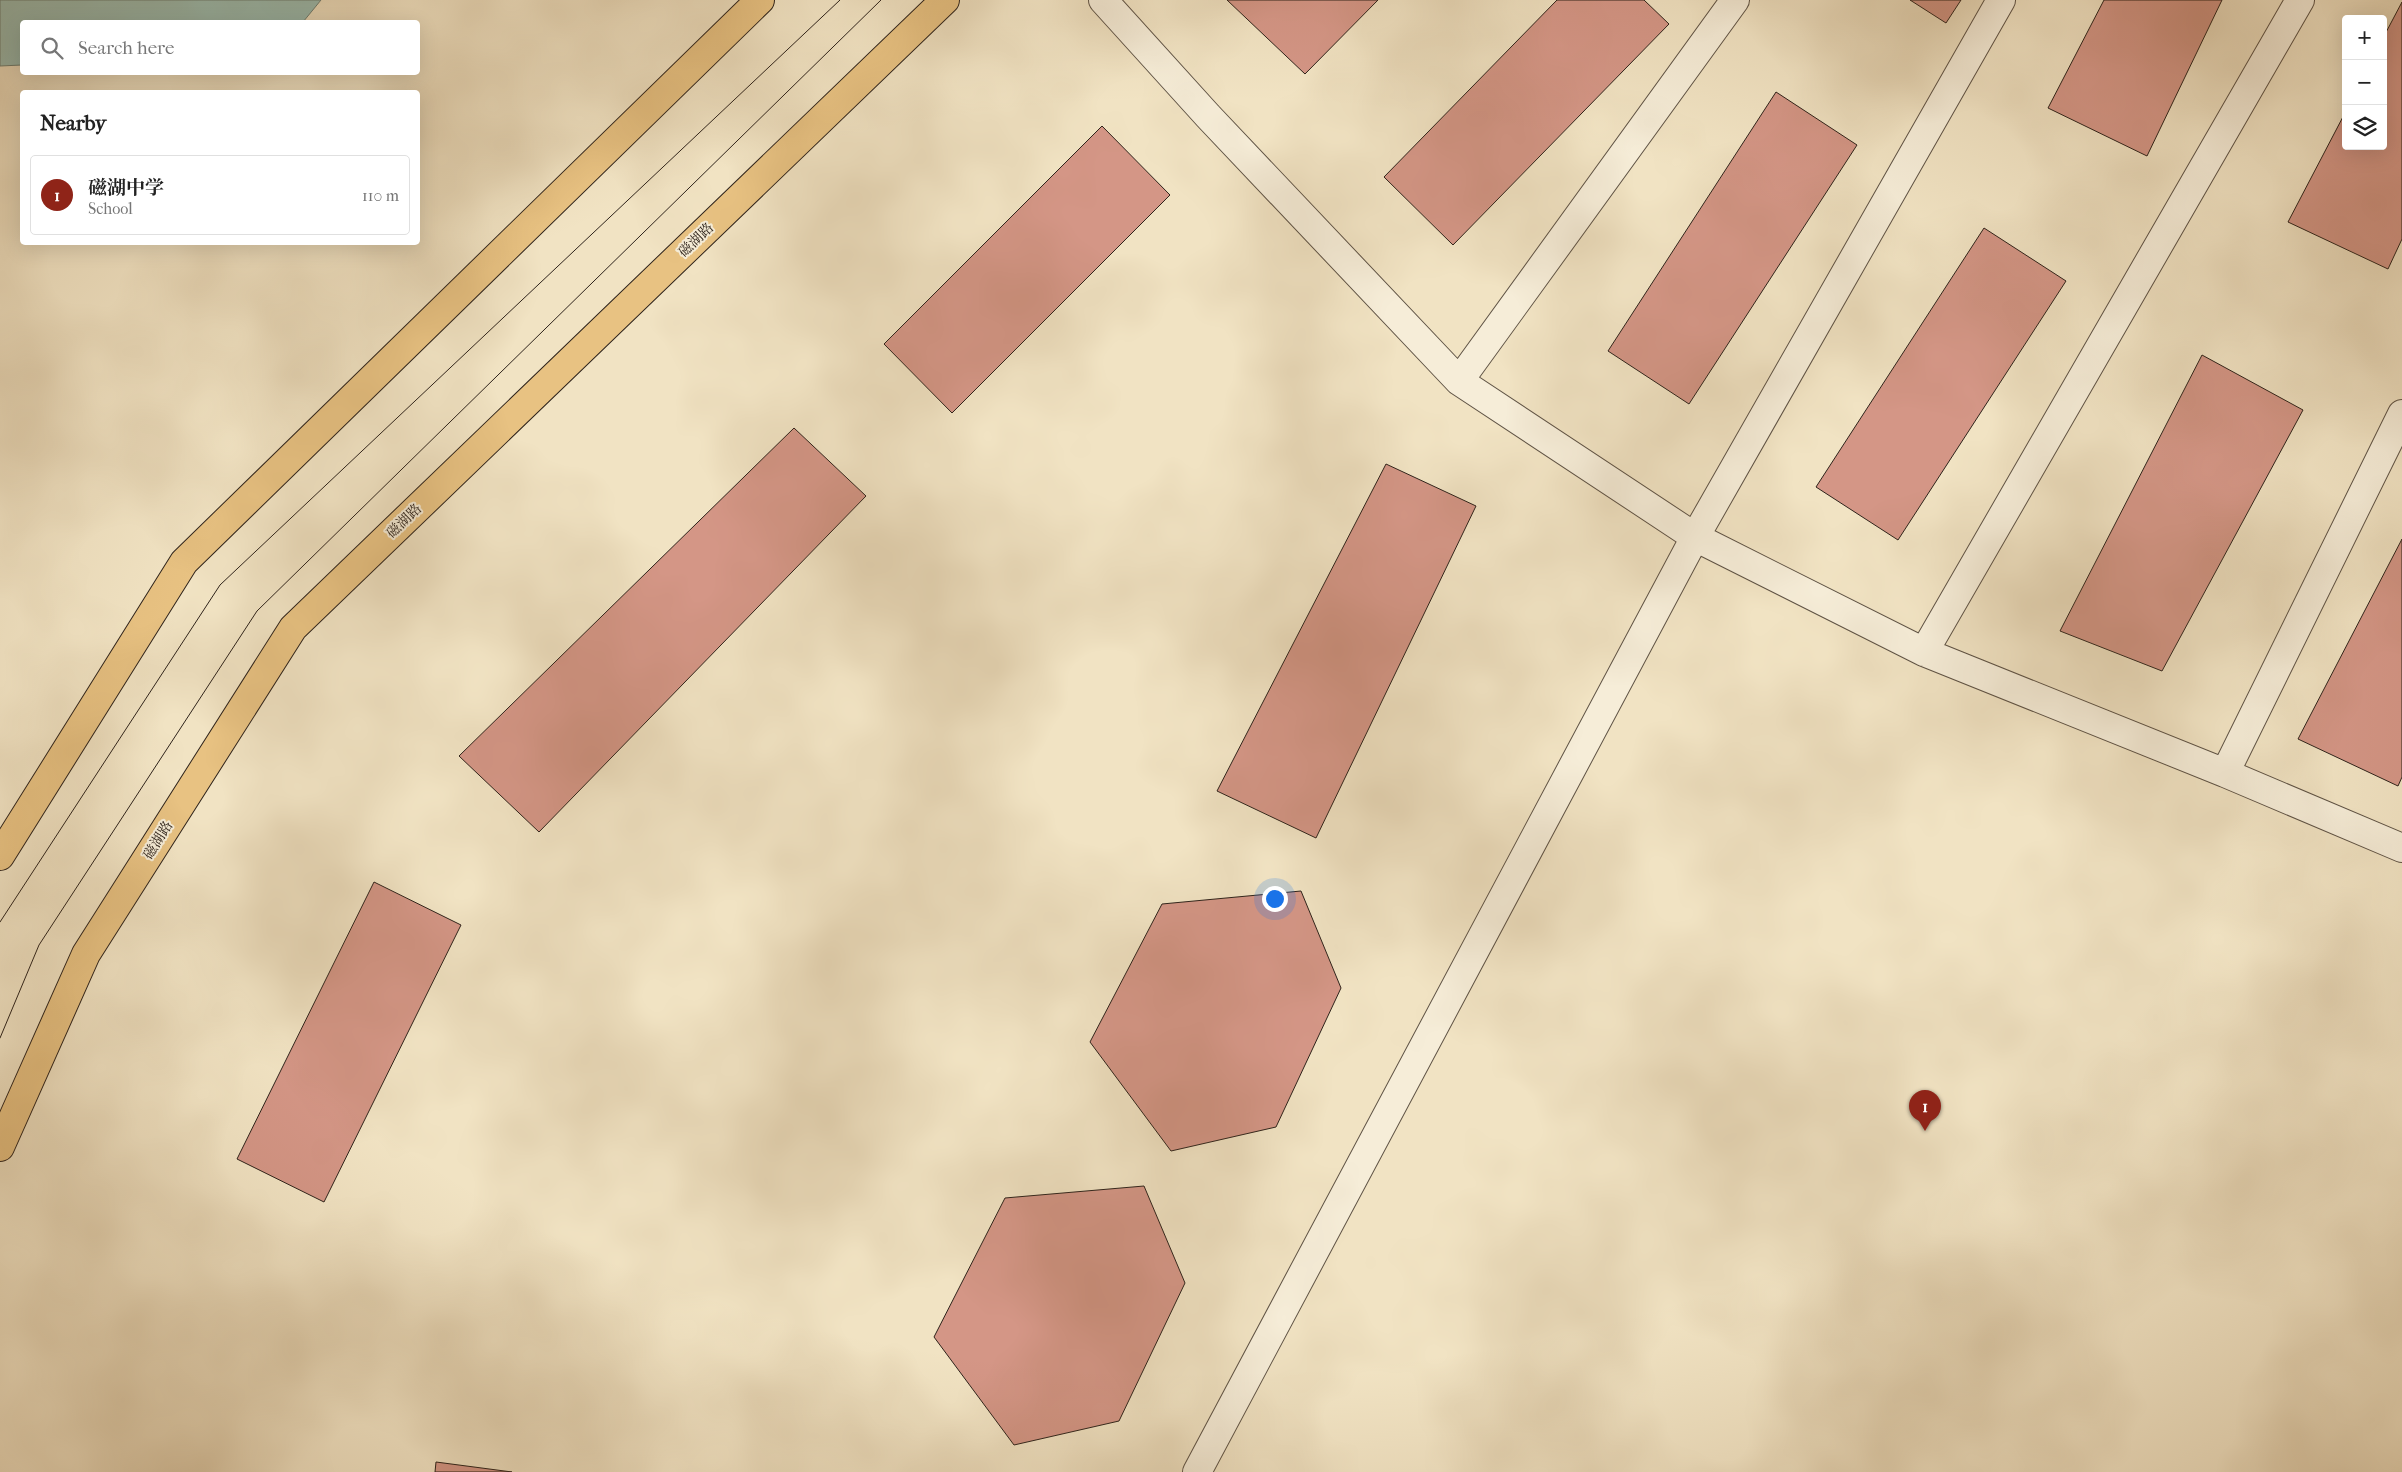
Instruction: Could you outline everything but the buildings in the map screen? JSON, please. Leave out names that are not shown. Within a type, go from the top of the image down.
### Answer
[{"type":"main road","points":[[0,856],[184,562],[760,0]]},
{"type":"main road","name":"磁湖路","points":[[0,1147],[86,954],[293,628],[945,0]]},
{"type":"street","points":[[1104,0],[1208,116],[1459,381],[1695,537],[1924,652],[2225,773],[2402,848]]},
{"type":"street","points":[[1459,381],[1735,0]]},
{"type":"street","points":[[1197,1472],[1695,537],[2001,0]]},
{"type":"street","points":[[1924,652],[2300,0]]},
{"type":"street","points":[[2225,773],[2402,414]]},
{"type":"water","points":[[0,0],[321,0],[305,20],[20,20],[20,65],[0,66]]},
{"type":"tram line","points":[[0,922],[220,585],[840,0]]},
{"type":"tram line","points":[[0,1038],[39,945],[257,611],[881,0]]},
{"type":"place","name":"磁湖中学","points":[[1925,1131]]}]
